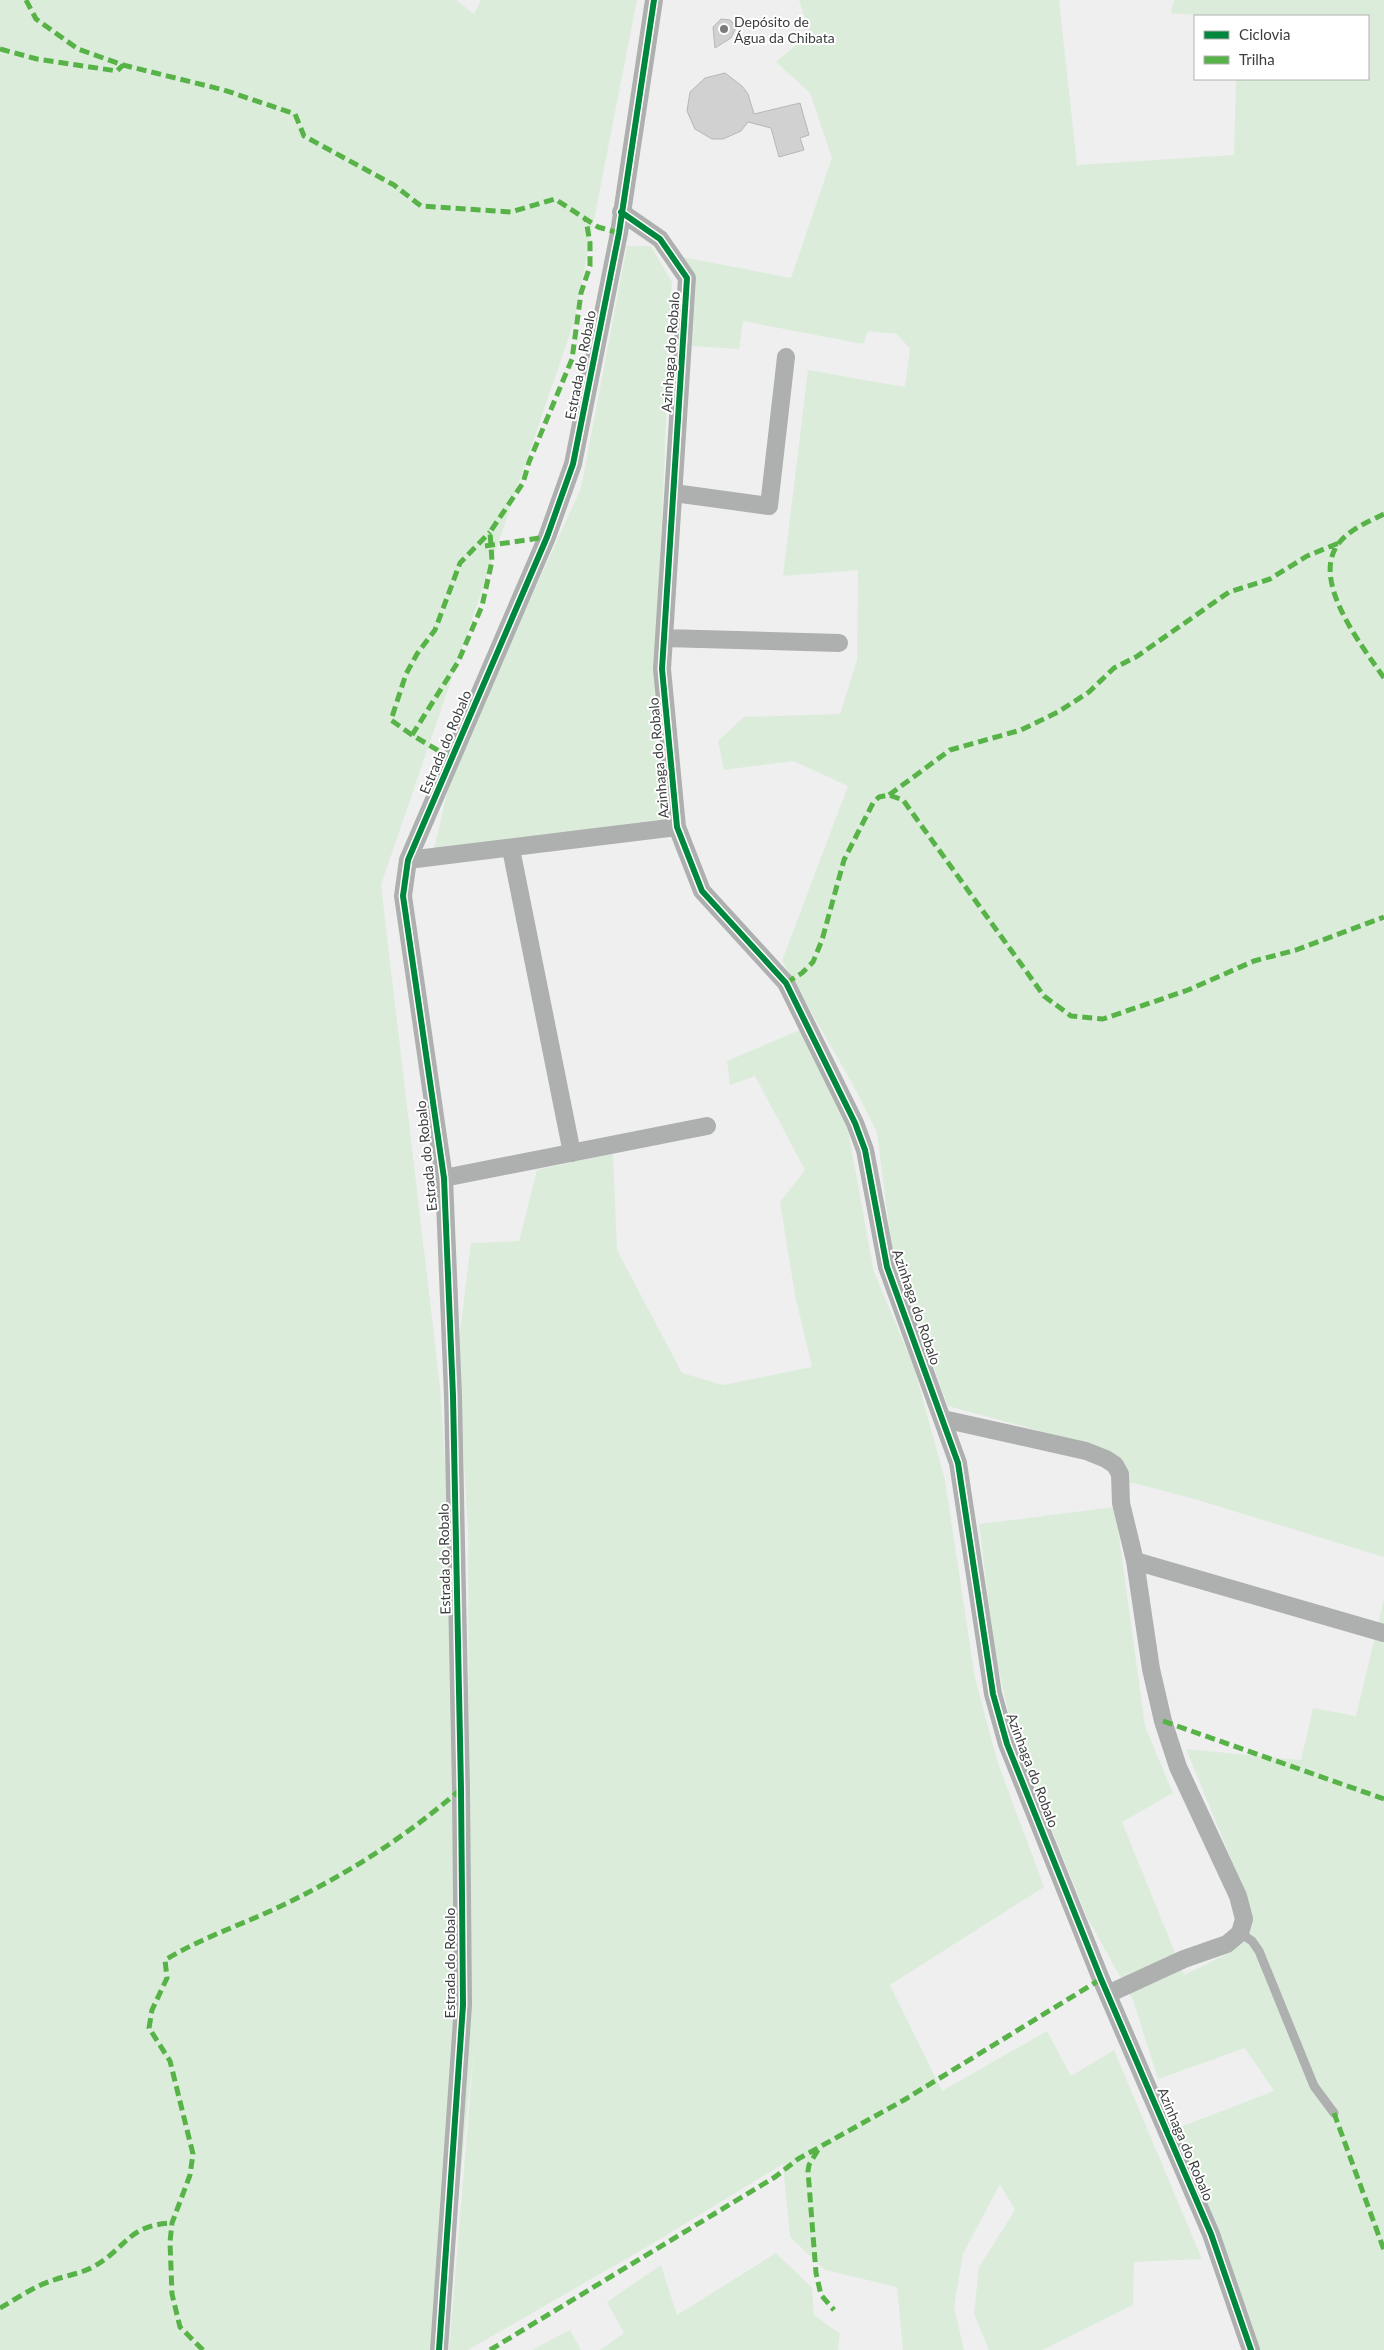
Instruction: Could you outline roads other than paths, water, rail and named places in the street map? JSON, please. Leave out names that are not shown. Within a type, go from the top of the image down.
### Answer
[{"type":"street","name":"Estrada do Robalo","points":[[439,2350],[463,2005],[461,1788],[453,1396],[444,1178],[403,896],[408,860],[547,537],[573,464],[618,233],[654,0]]},
{"type":"street","name":"Azinhaga do Robalo","points":[[621,212],[660,239],[687,278],[662,668],[677,827],[702,891],[786,983],[855,1123],[865,1150],[887,1266],[958,1463],[993,1694],[1007,1744],[1108,1994],[1211,2234],[1251,2350]]},
{"type":"street","points":[[674,493],[769,506],[786,357]]},
{"type":"street","points":[[664,638],[839,643]]},
{"type":"street","points":[[408,860],[511,849],[677,827]]},
{"type":"street","points":[[511,849],[572,1153]]},
{"type":"street","points":[[444,1178],[707,1126]]},
{"type":"street","points":[[943,1419],[1086,1451],[1106,1458],[1115,1465],[1120,1474],[1121,1503],[1135,1561],[1151,1669],[1163,1721],[1178,1767],[1238,1896],[1244,1919],[1240,1933],[1227,1944],[1184,1959],[1108,1994]]},
{"type":"street","points":[[1135,1561],[1384,1633]]},
{"type":"lane","points":[[1240,1933],[1252,1941],[1259,1951],[1314,2086],[1334,2113]]},
{"type":"place","name":"Depósito de Água da Chibata","points":[[724,29]]}]
